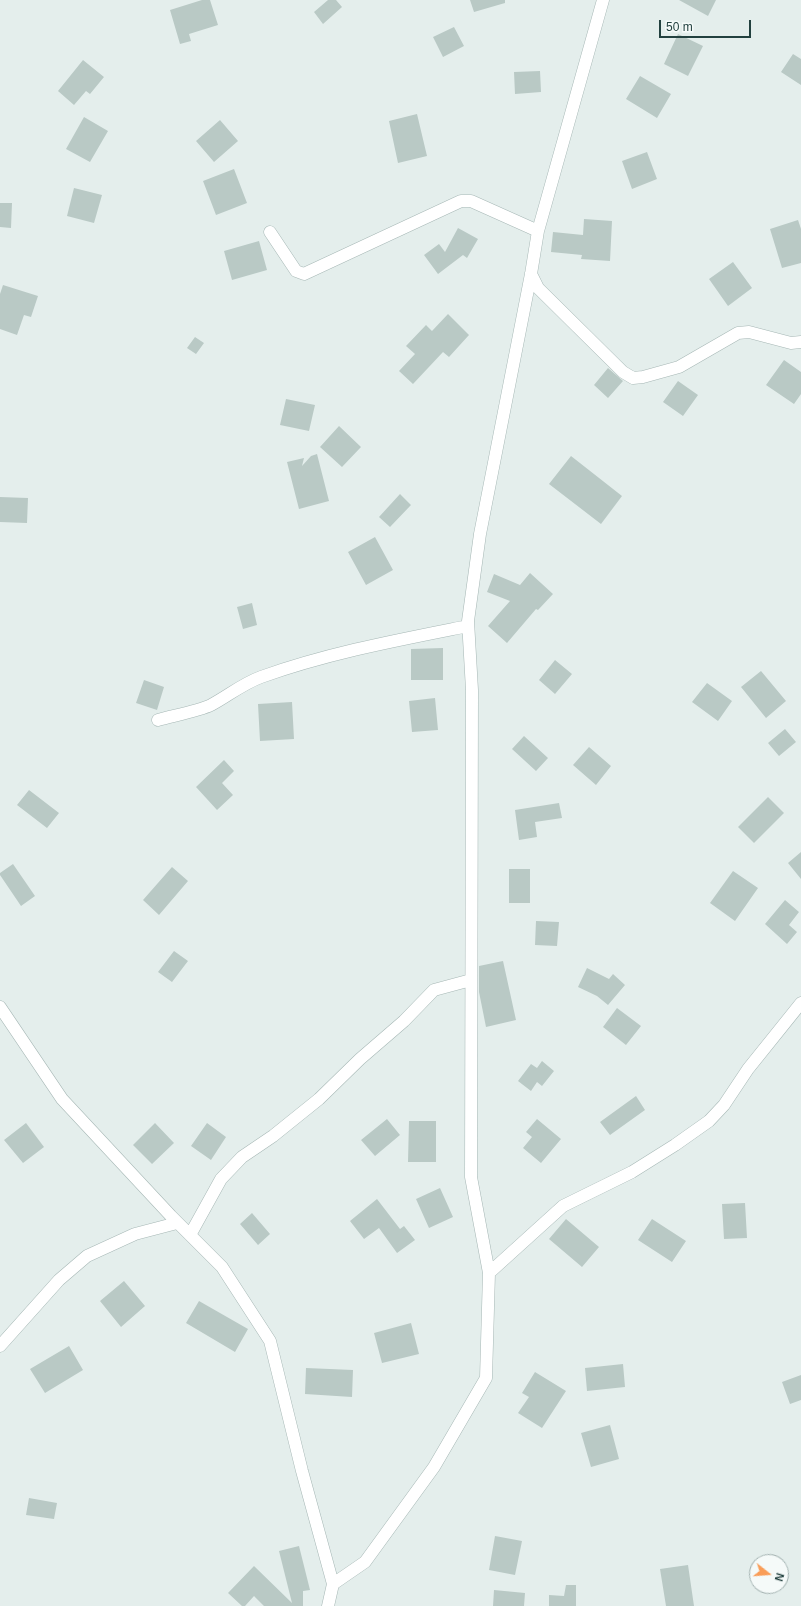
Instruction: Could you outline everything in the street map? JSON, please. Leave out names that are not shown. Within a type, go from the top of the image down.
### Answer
[{"type":"street","points":[[333,1584],[365,1562],[434,1467],[486,1378],[489,1273],[471,1177],[472,690],[468,626],[480,534],[531,274],[538,230],[603,0]]},
{"type":"street","points":[[270,232],[296,271],[304,274],[386,234],[461,201],[471,201],[538,230]]},
{"type":"street","points":[[531,274],[538,288],[623,372],[633,378],[643,377],[679,367],[738,333],[749,332],[791,343],[801,342]]},
{"type":"street","points":[[158,720],[210,706],[232,691],[260,678],[291,668],[371,645],[468,626]]},
{"type":"street","points":[[190,1235],[221,1180],[242,1156],[272,1136],[319,1099],[360,1059],[404,1021],[434,990],[471,980]]},
{"type":"street","points":[[489,1273],[563,1206],[632,1172],[675,1145],[709,1121],[724,1105],[748,1068],[801,1003]]},
{"type":"street","points":[[0,1007],[62,1099],[177,1223],[222,1267],[270,1341],[302,1471],[333,1584],[328,1606]]},
{"type":"street","points":[[0,1346],[59,1280],[87,1256],[135,1234],[177,1223]]},
{"type":"building","points":[[202,0],[210,0],[218,25],[189,34],[191,41],[180,44],[170,10]]},
{"type":"building","points":[[328,0],[336,0],[342,7],[323,24],[314,12]]},
{"type":"building","points":[[470,0],[505,0],[505,3],[474,12]]},
{"type":"building","points":[[679,0],[716,0],[708,16]]},
{"type":"building","points":[[454,27],[464,46],[443,57],[433,37]]},
{"type":"building","points":[[678,34],[703,46],[688,76],[664,64]]},
{"type":"building","points":[[793,54],[801,59],[801,85],[781,72]]},
{"type":"building","points":[[83,60],[104,77],[90,94],[86,91],[74,105],[58,91]]},
{"type":"building","points":[[540,71],[541,92],[515,94],[514,72]]},
{"type":"building","points":[[640,76],[671,94],[657,118],[626,99]]},
{"type":"building","points":[[417,114],[427,156],[398,163],[389,121]]},
{"type":"building","points":[[84,117],[108,131],[90,162],[66,149]]},
{"type":"building","points":[[220,120],[238,141],[214,162],[196,141]]},
{"type":"building","points":[[647,152],[657,179],[632,189],[622,161]]},
{"type":"building","points":[[234,169],[247,203],[216,215],[203,181]]},
{"type":"building","points":[[74,188],[102,195],[94,223],[67,216]]},
{"type":"building","points":[[0,203],[12,203],[11,228],[0,227]]},
{"type":"building","points":[[584,219],[612,221],[610,261],[581,259],[582,255],[551,252],[553,232],[583,235]]},
{"type":"building","points":[[798,220],[801,229],[801,263],[782,268],[770,229]]},
{"type":"building","points":[[458,228],[478,239],[467,258],[463,255],[438,274],[424,255],[439,244],[445,252]]},
{"type":"building","points":[[259,241],[267,270],[232,280],[224,251]]},
{"type":"building","points":[[733,262],[752,288],[728,306],[709,279]]},
{"type":"building","points":[[3,285],[38,296],[31,317],[24,315],[17,335],[0,329],[0,294]]},
{"type":"building","points":[[448,314],[469,335],[449,357],[443,352],[413,384],[399,371],[415,354],[406,346],[426,325],[432,331]]},
{"type":"building","points":[[195,337],[204,343],[196,354],[187,348]]},
{"type":"building","points":[[784,360],[801,372],[801,394],[794,404],[766,385]]},
{"type":"building","points":[[608,368],[623,381],[608,398],[594,385]]},
{"type":"building","points":[[678,381],[698,395],[683,416],[663,402]]},
{"type":"building","points":[[286,399],[315,405],[309,431],[280,425]]},
{"type":"building","points":[[339,426],[361,447],[342,467],[320,447]]},
{"type":"building","points":[[317,454],[329,501],[299,509],[287,462],[304,458],[302,466],[311,456]]},
{"type":"building","points":[[571,456],[622,496],[601,524],[549,484]]},
{"type":"building","points":[[400,494],[411,505],[390,527],[379,517]]},
{"type":"building","points":[[0,497],[28,498],[27,523],[0,522]]},
{"type":"building","points":[[375,537],[393,570],[366,585],[348,552]]},
{"type":"building","points":[[530,573],[553,594],[538,610],[536,609],[507,643],[488,626],[510,601],[487,592],[494,574],[520,585]]},
{"type":"building","points":[[252,603],[257,625],[243,629],[237,607]]},
{"type":"building","points":[[443,648],[443,680],[411,680],[411,649]]},
{"type":"building","points":[[555,660],[572,674],[555,694],[539,680]]},
{"type":"building","points":[[761,671],[786,701],[766,718],[741,687]]},
{"type":"building","points":[[144,680],[164,687],[157,710],[136,703]]},
{"type":"building","points":[[707,683],[732,701],[718,721],[692,702]]},
{"type":"building","points":[[435,698],[438,730],[412,732],[409,701]]},
{"type":"building","points":[[292,702],[294,739],[260,741],[258,704]]},
{"type":"building","points":[[785,729],[796,742],[779,756],[768,743]]},
{"type":"building","points":[[524,736],[548,758],[536,771],[512,749]]},
{"type":"building","points":[[589,747],[611,766],[596,785],[573,765]]},
{"type":"building","points":[[224,760],[234,771],[222,783],[233,795],[217,810],[196,787]]},
{"type":"building","points":[[29,790],[59,813],[47,828],[17,805]]},
{"type":"building","points":[[768,797],[784,813],[754,843],[738,827]]},
{"type":"building","points":[[559,803],[562,818],[535,822],[537,837],[519,840],[515,810]]},
{"type":"building","points":[[801,852],[801,879],[788,863]]},
{"type":"building","points":[[13,864],[35,896],[21,906],[0,875],[0,873]]},
{"type":"building","points":[[172,867],[188,881],[159,915],[143,900]]},
{"type":"building","points":[[509,869],[530,869],[530,903],[509,903]]},
{"type":"building","points":[[733,871],[758,888],[735,921],[710,903]]},
{"type":"building","points":[[785,900],[799,912],[789,925],[797,932],[787,944],[765,924]]},
{"type":"building","points":[[536,921],[559,922],[557,946],[535,945]]},
{"type":"building","points":[[174,951],[188,961],[172,982],[158,972]]},
{"type":"building","points":[[503,961],[516,1020],[486,1027],[479,992],[479,966]]},
{"type":"building","points":[[587,968],[609,979],[613,974],[625,985],[608,1005],[597,996],[578,987]]},
{"type":"building","points":[[617,1008],[641,1026],[626,1045],[603,1027]]},
{"type":"building","points":[[542,1061],[554,1071],[542,1086],[537,1082],[531,1091],[518,1081],[531,1064],[537,1068]]},
{"type":"building","points":[[636,1096],[645,1110],[610,1135],[600,1122]]},
{"type":"building","points":[[387,1119],[400,1135],[375,1156],[361,1140]]},
{"type":"building","points":[[537,1119],[561,1139],[541,1163],[523,1148],[532,1137],[526,1132]]},
{"type":"building","points":[[409,1121],[436,1121],[436,1162],[408,1162]]},
{"type":"building","points":[[26,1123],[44,1147],[23,1163],[4,1140]]},
{"type":"building","points":[[155,1123],[174,1143],[152,1164],[133,1145]]},
{"type":"building","points":[[207,1123],[226,1137],[211,1160],[191,1146]]},
{"type":"building","points":[[440,1188],[453,1217],[429,1228],[416,1199]]},
{"type":"building","points":[[377,1199],[400,1229],[404,1226],[415,1240],[397,1253],[379,1228],[364,1239],[350,1221]]},
{"type":"building","points":[[745,1203],[747,1238],[724,1239],[722,1204]]},
{"type":"building","points":[[252,1213],[270,1234],[258,1245],[240,1224]]},
{"type":"building","points":[[566,1219],[599,1247],[582,1267],[549,1239]]},
{"type":"building","points":[[652,1219],[686,1241],[672,1262],[638,1240]]},
{"type":"building","points":[[124,1281],[145,1306],[121,1327],[100,1301]]},
{"type":"building","points":[[199,1301],[248,1329],[235,1352],[186,1323]]},
{"type":"building","points":[[411,1323],[419,1354],[382,1363],[374,1333]]},
{"type":"building","points":[[69,1346],[83,1370],[45,1393],[30,1369]]},
{"type":"building","points":[[623,1364],[625,1387],[587,1391],[585,1368]]},
{"type":"building","points":[[306,1368],[353,1370],[352,1397],[305,1394]]},
{"type":"building","points":[[535,1372],[566,1391],[542,1428],[518,1413],[529,1397],[522,1393]]},
{"type":"building","points":[[801,1375],[801,1400],[790,1404],[782,1382]]},
{"type":"building","points":[[610,1425],[619,1459],[591,1467],[581,1433]]},
{"type":"building","points":[[29,1498],[57,1503],[54,1519],[26,1515]]},
{"type":"building","points":[[495,1536],[522,1541],[515,1575],[489,1570]]},
{"type":"building","points":[[299,1546],[310,1590],[303,1591],[303,1606],[264,1606],[254,1596],[245,1606],[242,1606],[228,1593],[254,1566],[292,1603],[279,1551]]},
{"type":"building","points":[[688,1565],[694,1606],[666,1606],[660,1569]]},
{"type":"building","points":[[566,1585],[576,1585],[576,1606],[549,1606],[549,1595],[564,1596]]},
{"type":"building","points":[[494,1590],[525,1593],[524,1606],[493,1606]]}]
